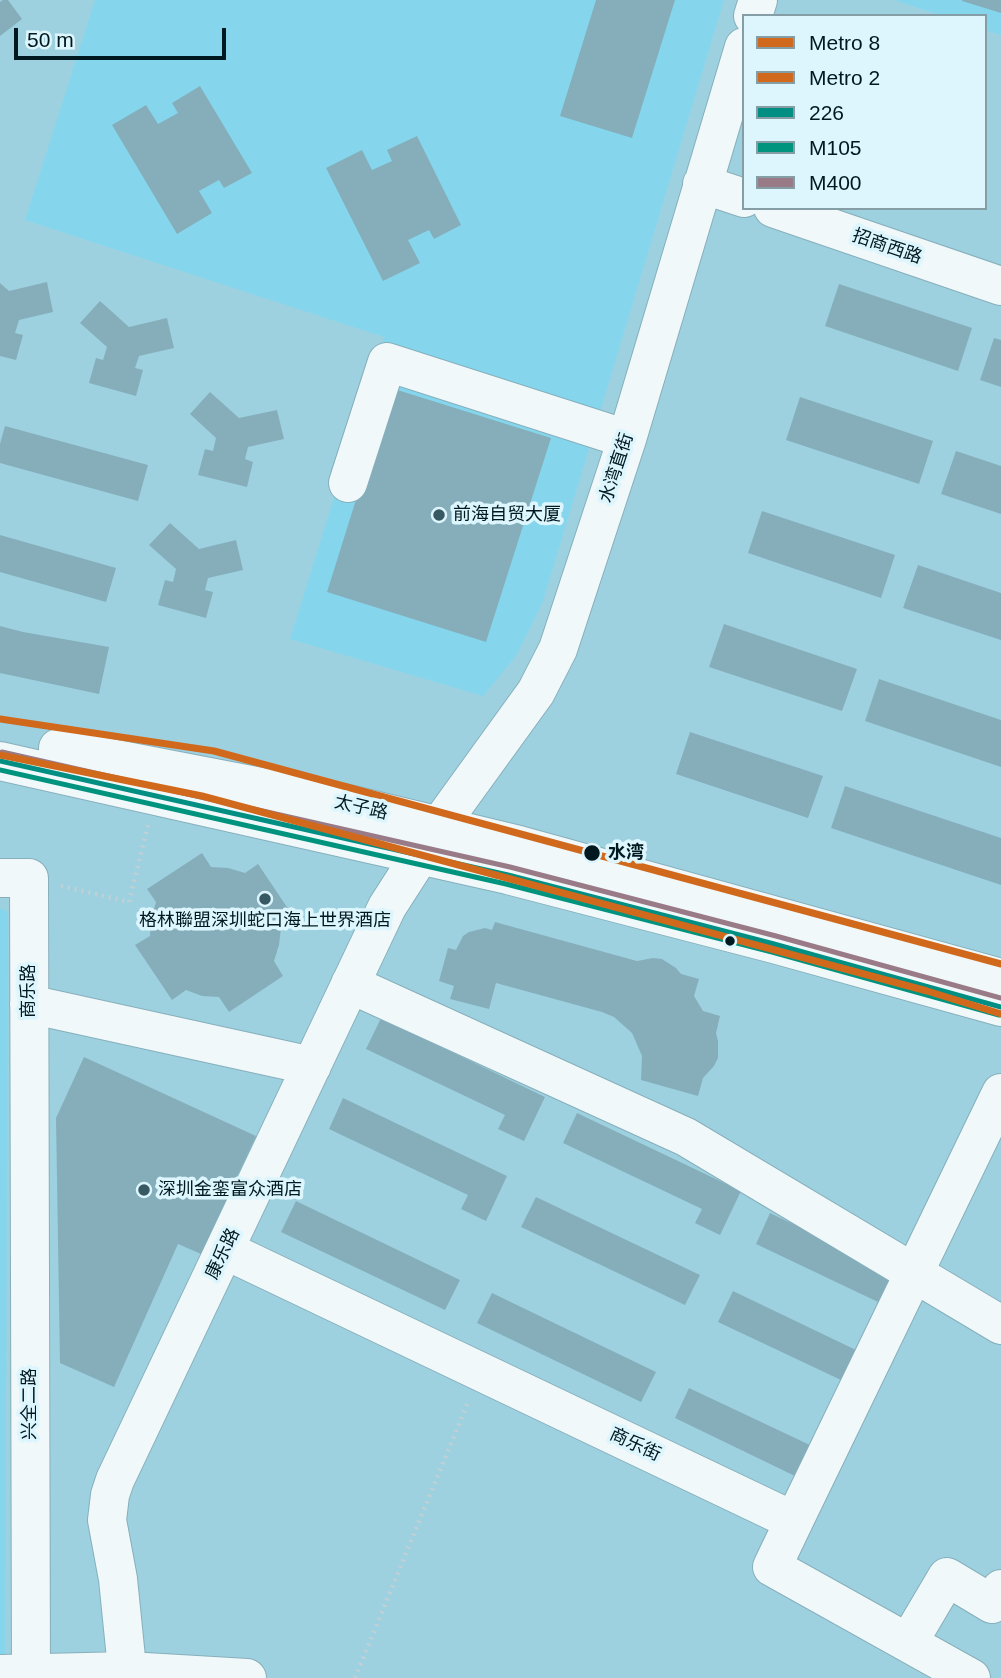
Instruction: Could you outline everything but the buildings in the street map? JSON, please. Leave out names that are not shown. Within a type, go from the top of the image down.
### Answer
[{"type":"street","name":"水湾直街","points":[[429,841],[524,710],[548,670],[568,621],[627,439],[742,54]]},
{"type":"street","points":[[702,184],[742,197]]},
{"type":"street","name":"招商西路","points":[[779,210],[1001,286]]},
{"type":"street","points":[[348,483],[387,362],[627,439]]},
{"type":"street","name":"太子路","points":[[0,738],[344,803],[429,841],[562,889],[1001,1007]]},
{"type":"street","name":"太子路","points":[[0,761],[154,797],[429,841],[544,851],[1001,978]]},
{"type":"street","name":"康乐路","points":[[128,1675],[118,1579],[107,1520],[110,1494],[387,907],[429,841]]},
{"type":"street","name":"商乐路","points":[[15,878],[29,1004],[15,1135]]},
{"type":"street","points":[[351,984],[686,1137],[1001,1325]]},
{"type":"street","points":[[29,1004],[312,1066]]},
{"type":"street","points":[[971,1678],[772,1567],[1001,1093]]},
{"type":"street","name":"兴全二路","points":[[15,1135],[16,1674]]},
{"type":"street","name":"商乐街","points":[[225,1250],[794,1521]]},
{"type":"street","points":[[908,1643],[947,1577],[992,1604],[1001,1589]]},
{"type":"street","points":[[16,1674],[247,1678]]},
{"type":"path","points":[[15,878],[129,902],[154,797]]},
{"type":"path","points":[[355,1678],[480,1372]]},
{"type":"shaded area","points":[[95,0],[724,0],[543,601],[516,656],[483,696],[290,639],[384,337],[25,220]]},
{"type":"shaded area","points":[[894,0],[1001,0],[1001,35],[987,31],[987,14],[936,14]]},
{"type":"shaded area","points":[[0,908],[8,912],[5,1657],[0,1657]]},
{"type":"metro line","name":"2","points":[[0,719],[214,751],[1001,964]]},
{"type":"metro line","name":"8","points":[[0,755],[202,796],[927,991],[1001,1014]]},
{"type":"transit line","name":"M400","points":[[2,752],[510,867],[1001,998]]},
{"type":"transit line","name":"226","points":[[0,761],[508,875],[774,944],[1001,1007]]},
{"type":"transit line","name":"M105","points":[[0,770],[506,884],[772,952],[999,1015]]},
{"type":"place","name":"前海自贸大厦","points":[[439,515]]},
{"type":"place","name":"水湾","points":[[592,853]]},
{"type":"place","name":"格林聯盟深圳蛇口海上世界酒店","points":[[265,899]]},
{"type":"place","name":"深圳金銮富众酒店","points":[[144,1190]]}]
